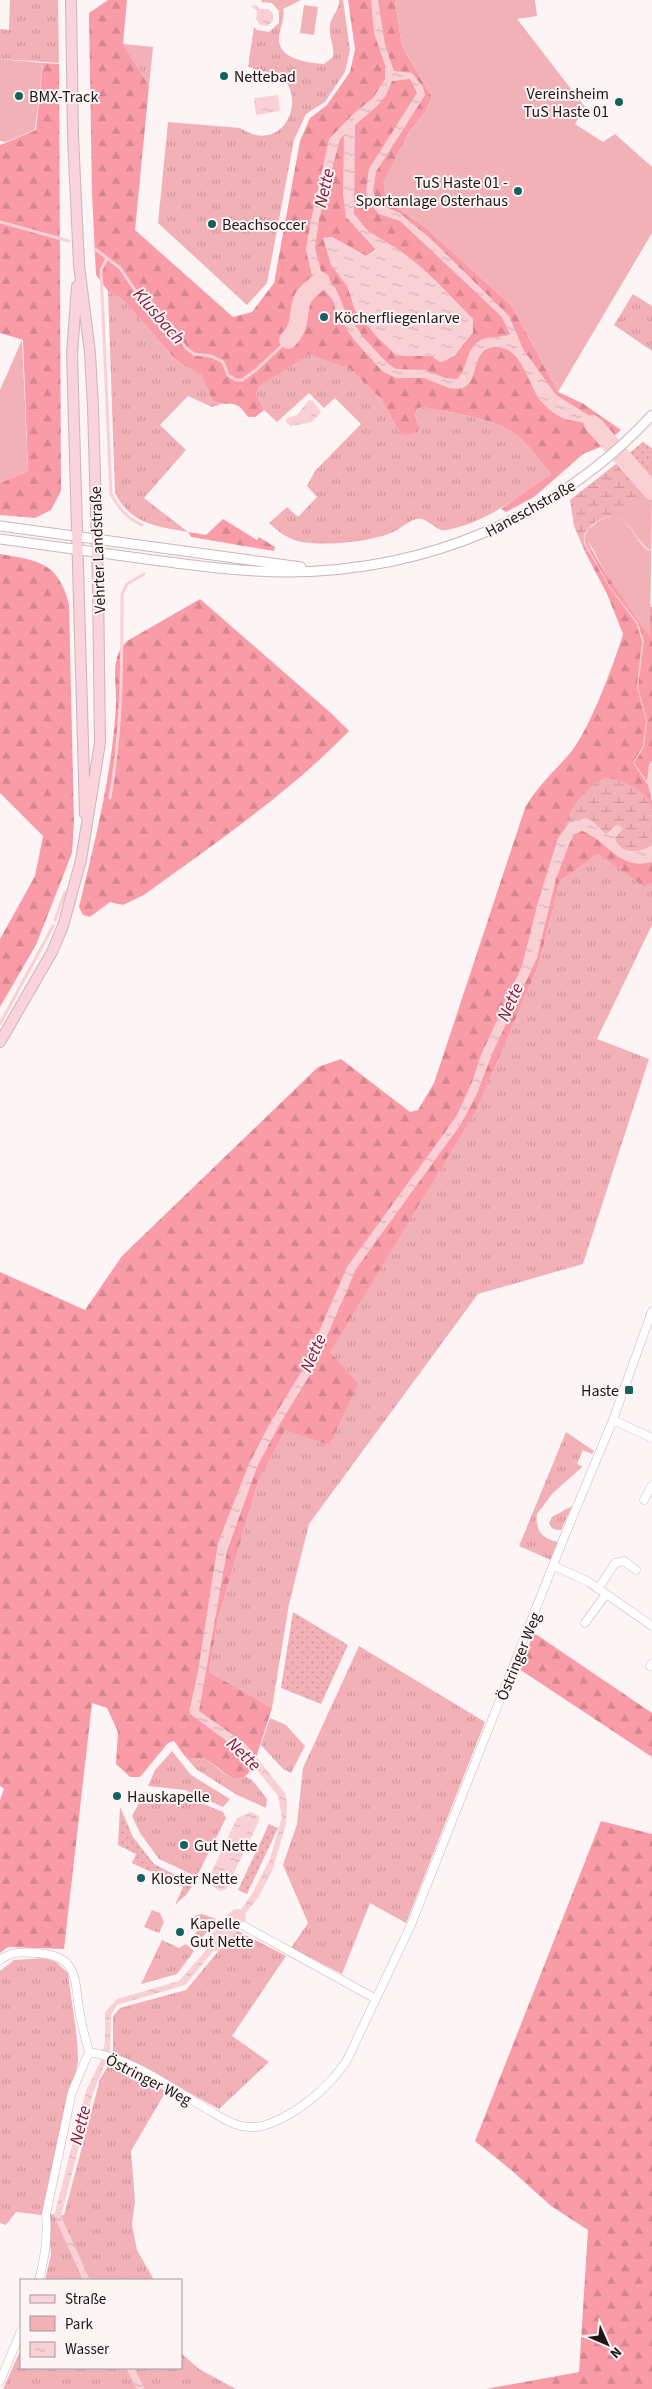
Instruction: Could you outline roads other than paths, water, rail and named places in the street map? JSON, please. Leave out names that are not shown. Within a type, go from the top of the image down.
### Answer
[{"type":"main road","name":"Vehrter Landstraße","points":[[0,1042],[52,952],[63,926],[81,860],[100,743],[97,538],[90,353],[79,264],[73,136],[71,0]]},
{"type":"main road","name":"Vehrter Landstraße","points":[[79,264],[72,353],[85,835]]},
{"type":"street","name":"Haneschstraße","points":[[0,539],[204,568],[289,572],[326,570],[383,563],[435,551],[470,540],[540,506],[576,482],[610,455],[652,414]]},
{"type":"street","name":"Haneschstraße","points":[[0,526],[326,570]]},
{"type":"street","name":"Östringer Weg","points":[[39,2279],[48,2234],[46,2214],[70,2102],[83,2064],[93,2053],[119,2061],[156,2078],[223,2118],[243,2126],[257,2127],[284,2117],[304,2105],[337,2074],[347,2060],[411,1926],[613,1420],[652,1311]]},
{"type":"street","points":[[613,1420],[652,1438]]},
{"type":"street","points":[[644,1500],[652,1485]]},
{"type":"street","points":[[598,1588],[615,1563],[624,1561],[636,1570]]},
{"type":"street","points":[[554,1566],[598,1588],[652,1626]]},
{"type":"street","points":[[585,1623],[606,1594]]},
{"type":"street","points":[[244,1926],[376,1999]]},
{"type":"street","points":[[0,1960],[10,1952],[50,1954],[69,1964],[75,1976],[80,2016],[93,2053]]},
{"type":"street","points":[[0,2381],[20,2333]]},
{"type":"water","points":[[371,0],[378,0],[385,45],[394,71],[412,73],[423,87],[425,95],[376,172],[373,191],[378,203],[401,214],[432,240],[509,316],[523,349],[556,395],[590,416],[612,438],[605,444],[586,424],[564,419],[546,406],[535,393],[518,359],[512,352],[504,348],[495,347],[484,351],[480,355],[470,382],[461,389],[449,388],[424,378],[396,378],[382,371],[354,340],[336,312],[333,300],[312,276],[306,250],[329,139],[353,114],[373,98],[385,79],[385,65],[374,33]],"holes":[[[410,79],[417,93],[369,169],[366,192],[371,205],[379,214],[400,221],[502,317],[510,334],[483,339],[474,345],[461,375],[457,379],[445,378],[425,370],[396,369],[387,363],[363,337],[344,308],[335,287],[321,271],[315,248],[319,219],[340,139],[344,135],[343,195],[346,217],[377,251],[366,256],[332,237],[323,238],[331,265],[348,287],[355,310],[377,337],[397,356],[431,356],[440,362],[445,361],[454,355],[473,332],[473,319],[422,268],[401,251],[368,231],[354,214],[355,125],[377,106],[386,95],[392,81]]]},
{"type":"water","points":[[256,5],[260,9],[269,9],[273,14],[273,21],[267,26],[260,25],[256,19],[257,11],[251,6]]},
{"type":"water","points":[[278,95],[280,111],[256,115],[254,98]]},
{"type":"water","points":[[309,400],[313,401],[321,412],[312,422],[291,426],[286,422],[287,418],[297,415]]},
{"type":"water","points":[[627,455],[652,484],[652,496],[621,460]]},
{"type":"water","points":[[609,516],[613,517],[606,518],[590,529],[586,534],[585,542],[610,587],[638,623],[644,641],[638,687],[647,721],[644,747],[634,763],[647,781],[649,764],[652,761],[652,802],[648,785],[633,763],[643,746],[646,721],[637,687],[642,641],[636,623],[609,587],[584,543],[587,529],[595,522]]},
{"type":"water","points":[[624,521],[646,547],[652,551],[646,549],[640,543]]},
{"type":"water","points":[[585,818],[591,820],[606,834],[616,825],[622,826],[623,829],[615,838],[621,848],[626,850],[643,850],[652,844],[652,862],[640,864],[622,859],[600,841],[582,831],[575,834],[570,842],[556,879],[537,958],[492,1054],[476,1096],[461,1124],[356,1269],[311,1373],[278,1427],[257,1467],[227,1551],[199,1711],[246,1744],[285,1793],[287,1803],[286,1824],[273,1869],[258,1898],[244,1915],[240,1911],[252,1894],[270,1859],[282,1817],[278,1796],[244,1754],[189,1713],[198,1671],[218,1543],[249,1464],[270,1423],[302,1371],[347,1267],[456,1117],[472,1082],[481,1055],[522,966],[538,902],[558,838],[569,823]]},
{"type":"water","points":[[251,1812],[259,1816],[259,1821],[226,1889],[220,1891],[212,1886],[208,1879],[237,1818]]},
{"type":"water","points":[[230,1923],[235,1925],[185,1985],[117,2005],[111,2015],[110,2052],[103,2050],[105,2042],[105,2012],[117,1999],[179,1981]]},
{"type":"water","points":[[102,2058],[107,2059],[93,2093],[61,2216],[90,2279],[83,2279],[54,2216],[86,2091]]},
{"type":"water","points":[[127,2369],[135,2369],[145,2389],[137,2389]]},
{"type":"waterway","name":"Klusbach","points":[[0,222],[69,241]]},
{"type":"waterway","name":"Klusbach","points":[[95,249],[120,268],[137,293],[148,301],[153,313],[172,327],[186,348],[194,354],[211,356],[223,362],[228,375],[236,380],[242,380],[256,370],[288,340]]},
{"type":"waterway","points":[[107,258],[101,270],[111,494],[124,512],[132,520],[142,525]]},
{"type":"waterway","name":"Klusbach","points":[[288,340],[296,329],[303,298],[321,281]]},
{"type":"waterway","name":"Nette","points":[[593,424],[652,491]]},
{"type":"waterway","points":[[110,798],[119,722],[122,594],[127,584],[144,574]]},
{"type":"waterway","points":[[55,920],[65,892]]},
{"type":"waterway","points":[[0,1024],[53,926]]},
{"type":"waterway","name":"Nette","points":[[217,1942],[237,1918]]},
{"type":"place","name":"Nettebad","points":[[224,76]]},
{"type":"place","name":"BMX-Track","points":[[19,96]]},
{"type":"place","name":"Vereinsheim TuS Haste 01","points":[[619,102]]},
{"type":"place","name":"TuS Haste 01 - Sportanlage Osterhaus","points":[[518,191]]},
{"type":"place","name":"Beachsoccer","points":[[212,224]]},
{"type":"place","name":"Köcherfliegenlarve","points":[[324,317]]},
{"type":"place","name":"Haste","points":[[629,1390]]},
{"type":"place","name":"Hauskapelle","points":[[117,1796]]},
{"type":"place","name":"Gut Nette","points":[[184,1845]]},
{"type":"place","name":"Kloster Nette","points":[[141,1878]]},
{"type":"place","name":"Kapelle Gut Nette","points":[[180,1932]]}]
